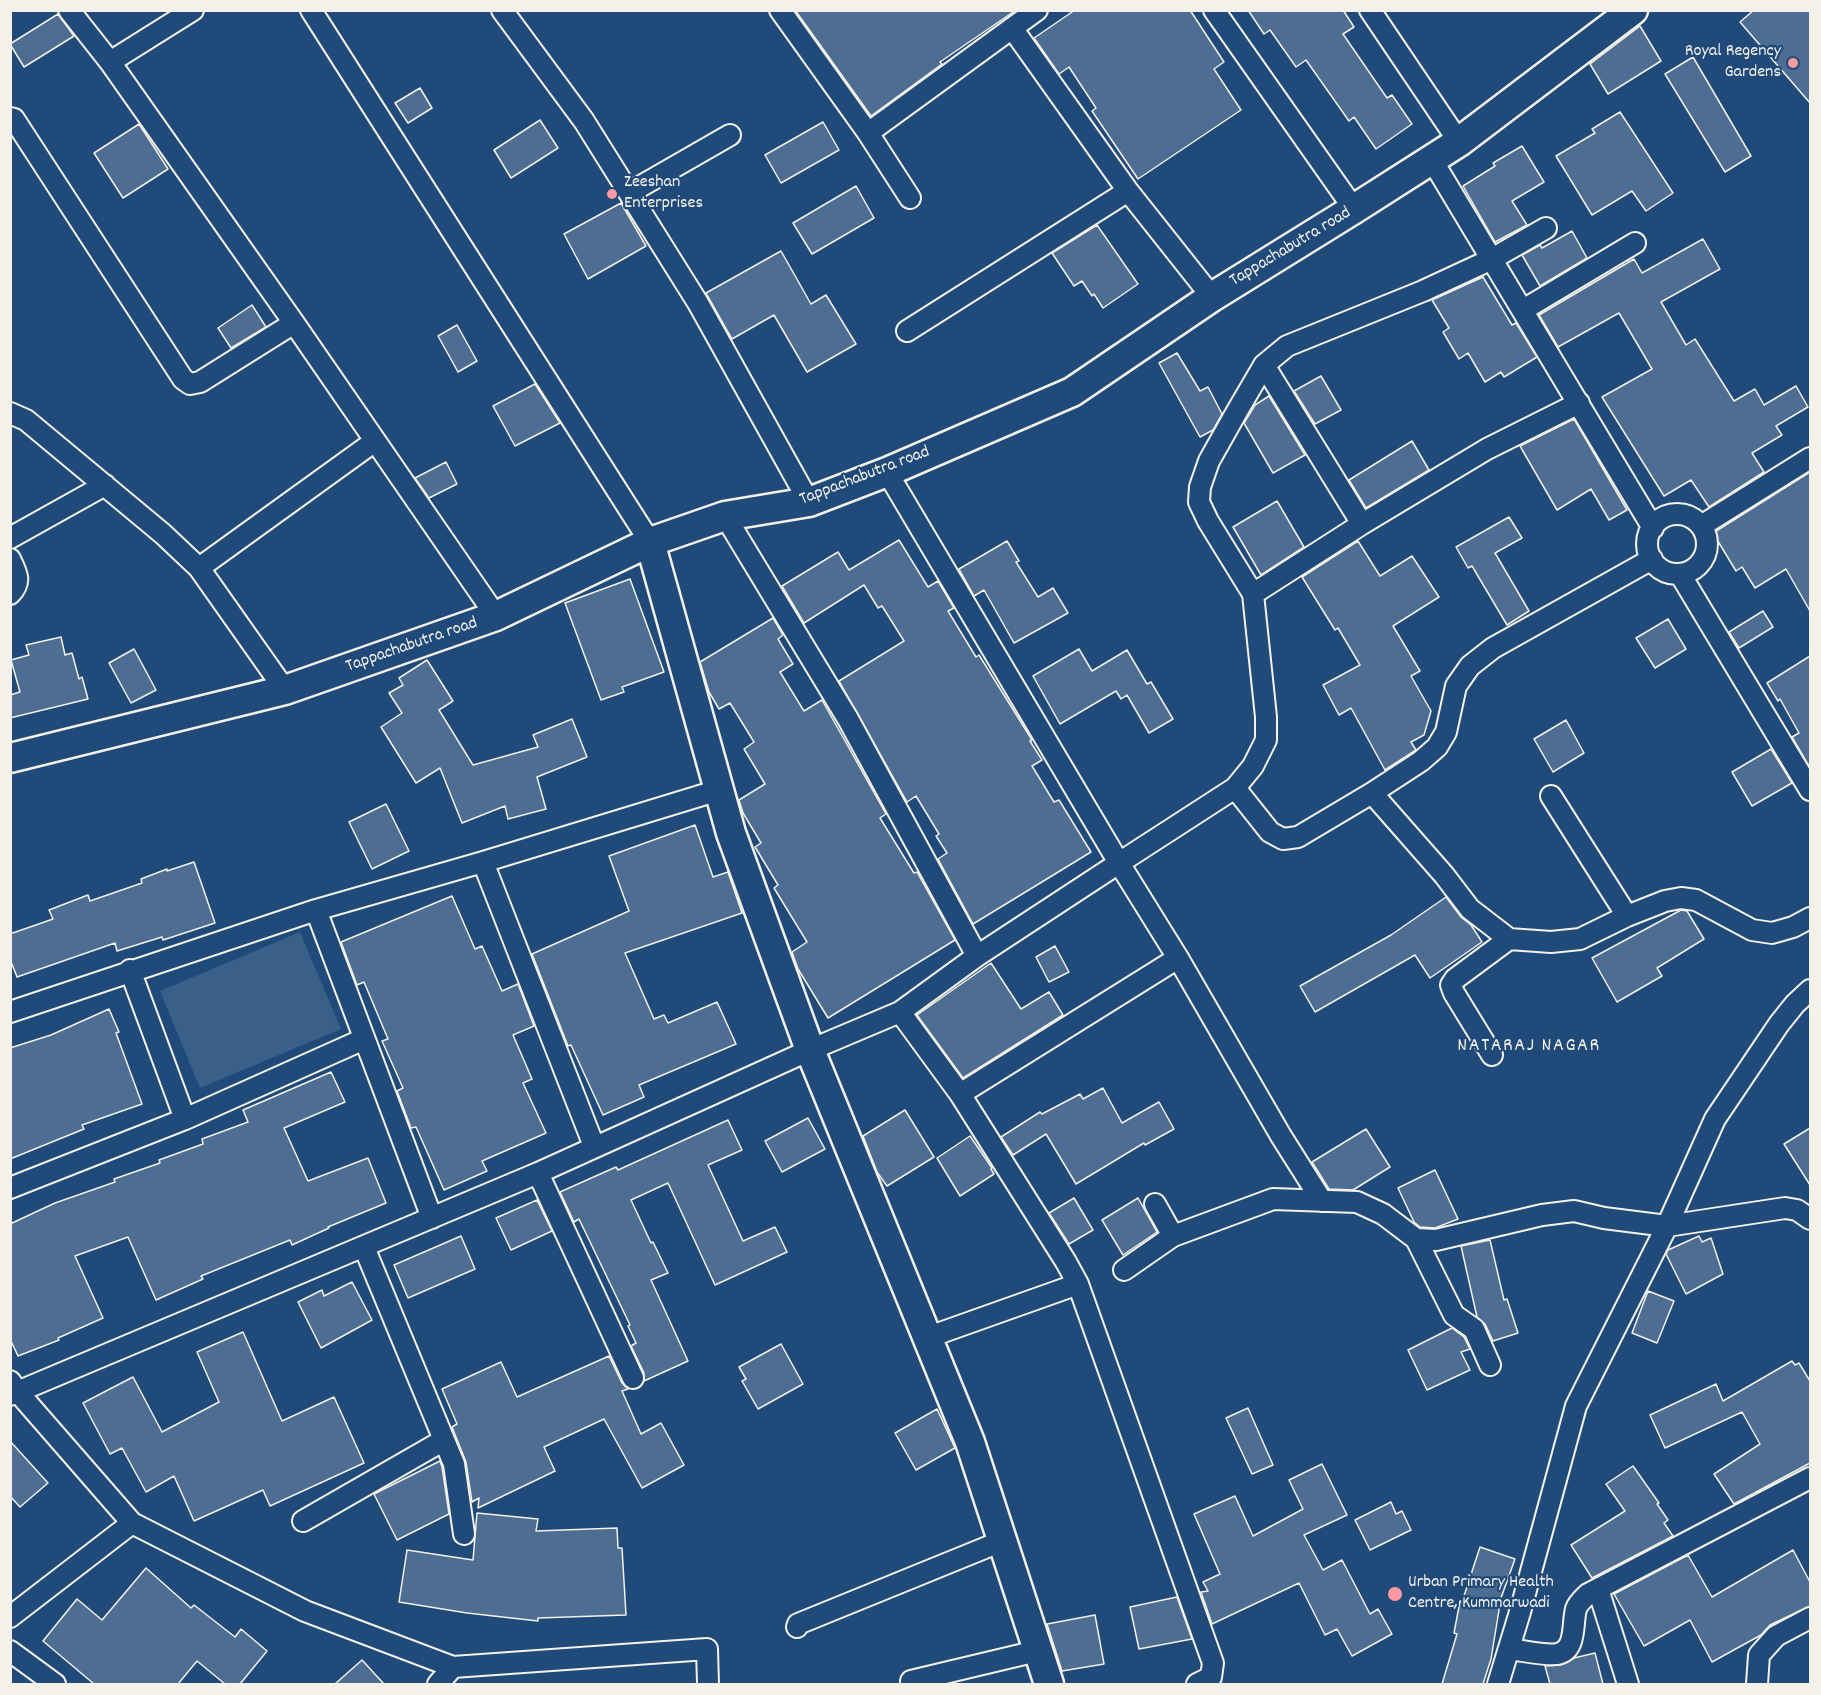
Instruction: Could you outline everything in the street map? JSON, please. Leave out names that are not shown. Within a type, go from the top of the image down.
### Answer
[{"type":"main road","name":"Tappachabutra road","points":[[10,758],[285,690],[496,616],[650,542],[725,516],[809,502],[887,472],[1072,392],[1212,297],[1459,142],[1633,10]]},
{"type":"main road","points":[[650,542],[731,833],[810,1050],[970,1442],[1048,1684]]},
{"type":"street","points":[[69,10],[110,62],[294,323],[496,616]]},
{"type":"street","points":[[110,62],[193,10]]},
{"type":"street","points":[[310,10],[650,542]]},
{"type":"street","points":[[502,10],[584,121],[698,303],[809,502]]},
{"type":"street","points":[[780,10],[868,133],[910,198]]},
{"type":"street","points":[[868,133],[1037,10]]},
{"type":"street","points":[[1214,10],[1354,209]]},
{"type":"street","points":[[1378,13],[1459,142]]},
{"type":"street","points":[[1012,28],[1128,190],[1212,297]]},
{"type":"street","points":[[10,118],[14,120],[183,379],[190,384],[200,382],[294,323]]},
{"type":"street","points":[[629,193],[730,135]]},
{"type":"street","points":[[1432,160],[1653,528]]},
{"type":"street","points":[[907,331],[1128,190]]},
{"type":"street","points":[[708,1684],[707,1649],[453,1667],[305,1611],[132,1523],[13,1389],[364,1247],[538,1173],[594,1146],[900,1012],[977,956],[1235,788],[1253,766],[1266,740],[1266,717],[1253,594],[1208,521],[1199,502],[1200,487],[1209,461],[1264,365],[1287,346],[1423,291],[1492,258],[1546,228]]},
{"type":"street","points":[[1522,310],[1635,243]]},
{"type":"street","points":[[1264,365],[1362,524]]},
{"type":"street","points":[[1253,594],[1362,524],[1487,449],[1579,403]]},
{"type":"street","points":[[10,413],[26,420],[105,485],[199,568],[285,690]]},
{"type":"street","points":[[199,568],[375,441]]},
{"type":"street","points":[[1701,526],[1810,458]]},
{"type":"street","points":[[887,472],[1119,863],[1178,958],[1281,1136],[1322,1201]]},
{"type":"street","points":[[10,538],[105,485]]},
{"type":"street","points":[[1676,514],[1694,519],[1701,526],[1707,540],[1705,556],[1695,569],[1680,574],[1664,571],[1652,559],[1648,543],[1653,528],[1659,521],[1676,514]]},
{"type":"street","points":[[725,516],[848,719],[977,956]]},
{"type":"street","points":[[10,559],[19,576],[17,588],[10,594]]},
{"type":"street","points":[[1235,788],[1270,832],[1283,839],[1298,837],[1372,793],[1421,761],[1437,747],[1446,732],[1456,686],[1470,666],[1493,648],[1652,559]]},
{"type":"street","points":[[1680,574],[1810,790]]},
{"type":"street","points":[[10,1012],[130,970],[316,910],[719,790]]},
{"type":"street","points":[[1372,793],[1444,875],[1470,909],[1509,939],[1551,942],[1580,939],[1627,916],[1665,901],[1681,898],[1696,900],[1752,930],[1772,933],[1794,927],[1810,918]]},
{"type":"street","points":[[1551,796],[1627,916]]},
{"type":"street","points":[[483,862],[594,1146]]},
{"type":"street","points":[[316,910],[432,1218]]},
{"type":"street","points":[[1492,1054],[1451,986],[1455,979],[1509,939]]},
{"type":"street","points":[[960,1094],[1178,958]]},
{"type":"street","points":[[130,970],[185,1119]]},
{"type":"street","points":[[1498,1684],[1576,1406],[1667,1226],[1715,1119],[1779,1024],[1810,990]]},
{"type":"street","points":[[900,1012],[960,1094],[1078,1284],[1213,1663],[1211,1677],[1197,1684]]},
{"type":"street","points":[[10,1188],[185,1119],[364,1039]]},
{"type":"street","points":[[538,1173],[633,1378]]},
{"type":"street","points":[[1124,1270],[1173,1236],[1273,1199],[1357,1202],[1383,1214],[1416,1239],[1454,1315],[1474,1329],[1490,1365]]},
{"type":"street","points":[[1155,1204],[1173,1236]]},
{"type":"street","points":[[1416,1239],[1436,1240],[1542,1215],[1574,1211],[1604,1218],[1667,1226],[1785,1208],[1797,1210],[1810,1219]]},
{"type":"street","points":[[364,1247],[454,1464],[464,1533]]},
{"type":"street","points":[[926,1338],[1078,1284]]},
{"type":"street","points":[[303,1521],[444,1440]]},
{"type":"street","points":[[1509,1649],[1557,1654],[1565,1650],[1572,1640],[1579,1602],[1598,1589],[1810,1478]]},
{"type":"street","points":[[10,1617],[132,1523]]},
{"type":"street","points":[[797,1627],[798,1624],[1002,1541]]},
{"type":"street","points":[[1598,1589],[1628,1684]]},
{"type":"street","points":[[1757,1684],[1759,1654],[1776,1636],[1810,1618]]},
{"type":"street","points":[[10,1651],[55,1684]]},
{"type":"street","points":[[911,1681],[1037,1651]]},
{"type":"street","points":[[438,1684],[453,1667]]},
{"type":"shaded area","points":[[300,932],[341,1029],[200,1088],[160,991]]},
{"type":"building","points":[[795,10],[1016,10],[940,62],[942,64],[871,116]]},
{"type":"building","points":[[1075,10],[1190,10],[1224,62],[1214,69],[1241,110],[1138,179],[1092,111],[1096,108],[1069,67],[1059,74],[1034,38]]},
{"type":"building","points":[[1248,10],[1343,10],[1354,27],[1343,34],[1387,98],[1392,95],[1412,124],[1376,149],[1354,117],[1349,121],[1306,60],[1296,67],[1270,30],[1264,34]]},
{"type":"building","name":"Royal Regency Gardens","points":[[1754,10],[1810,10],[1810,103],[1740,22]]},
{"type":"building","points":[[58,14],[74,36],[24,67],[10,44]]},
{"type":"building","points":[[1640,26],[1661,61],[1608,94],[1590,64]]},
{"type":"building","points":[[1693,57],[1751,156],[1725,172],[1665,74]]},
{"type":"building","points":[[420,88],[432,108],[408,123],[395,103]]},
{"type":"building","points":[[1620,112],[1673,193],[1646,211],[1632,191],[1592,215],[1556,156],[1595,133],[1592,129]]},
{"type":"building","points":[[540,120],[558,148],[511,178],[494,150]]},
{"type":"building","points":[[823,122],[839,150],[781,183],[765,155]]},
{"type":"building","points":[[139,124],[168,169],[123,198],[94,153]]},
{"type":"building","points":[[1522,146],[1544,182],[1512,201],[1527,225],[1495,242],[1463,186],[1495,166],[1493,163]]},
{"type":"building","points":[[856,186],[874,218],[812,254],[793,223]]},
{"type":"building","points":[[621,203],[646,246],[588,279],[564,234]]},
{"type":"building","points":[[1097,225],[1138,284],[1103,308],[1082,281],[1074,286],[1052,253]]},
{"type":"building","points":[[1572,231],[1587,258],[1540,286],[1522,255],[1540,245],[1542,248]]},
{"type":"building","points":[[1703,239],[1720,269],[1661,302],[1686,345],[1695,339],[1734,401],[1755,389],[1764,405],[1796,386],[1808,407],[1776,426],[1782,435],[1752,453],[1764,472],[1709,507],[1691,480],[1664,496],[1602,397],[1652,369],[1619,313],[1558,347],[1539,315],[1634,259],[1642,273]]},
{"type":"building","points":[[781,251],[811,304],[826,295],[856,344],[807,372],[774,315],[732,339],[706,293]]},
{"type":"building","points":[[1483,277],[1512,325],[1516,323],[1537,357],[1504,377],[1501,372],[1485,382],[1468,353],[1459,359],[1443,332],[1449,328],[1432,300]]},
{"type":"building","points":[[252,305],[266,327],[231,348],[218,328]]},
{"type":"building","points":[[457,325],[477,361],[458,372],[438,336]]},
{"type":"building","points":[[1177,353],[1200,391],[1208,387],[1222,414],[1213,430],[1200,437],[1159,363]]},
{"type":"building","points":[[1321,376],[1341,410],[1315,424],[1294,391]]},
{"type":"building","points":[[535,384],[560,423],[515,446],[493,406]]},
{"type":"building","points":[[1269,396],[1305,455],[1273,473],[1244,423],[1255,405]]},
{"type":"building","points":[[1574,419],[1627,510],[1609,520],[1591,489],[1557,510],[1520,446]]},
{"type":"building","points":[[1412,441],[1429,470],[1366,508],[1349,480]]},
{"type":"building","points":[[446,462],[457,484],[429,498],[415,478]]},
{"type":"building","points":[[1810,472],[1810,611],[1786,569],[1755,588],[1742,567],[1736,571],[1713,533]]},
{"type":"building","points":[[1277,501],[1304,547],[1261,575],[1233,527]]},
{"type":"building","points":[[1509,517],[1522,538],[1495,553],[1529,611],[1507,625],[1472,566],[1468,568],[1456,547]]},
{"type":"building","points":[[899,540],[928,587],[938,581],[954,608],[948,611],[976,657],[979,655],[1032,740],[1030,741],[1042,760],[1032,766],[1054,802],[1059,800],[1091,852],[973,924],[938,859],[947,853],[936,836],[939,834],[916,796],[907,802],[839,681],[904,641],[882,606],[878,608],[864,585],[804,623],[782,586],[838,552],[849,570]]},
{"type":"building","points":[[1007,541],[1019,561],[1016,562],[1038,597],[1053,588],[1068,613],[1014,643],[984,590],[974,596],[959,569]]},
{"type":"building","points":[[1358,541],[1380,576],[1412,556],[1439,597],[1393,626],[1420,671],[1411,676],[1431,711],[1424,735],[1411,742],[1416,750],[1385,770],[1351,708],[1339,715],[1323,685],[1360,665],[1338,628],[1335,630],[1302,577]]},
{"type":"building","points":[[630,579],[664,672],[622,687],[624,692],[601,700],[565,603]]},
{"type":"building","points":[[1763,611],[1773,627],[1739,648],[1729,632]]},
{"type":"building","points":[[773,618],[783,635],[778,639],[793,664],[780,672],[804,711],[822,700],[886,814],[880,818],[914,873],[917,872],[955,940],[828,1018],[798,969],[792,952],[807,942],[774,888],[778,885],[755,847],[761,843],[743,813],[739,800],[765,784],[744,749],[754,742],[730,703],[719,709],[709,692],[700,662]]},
{"type":"building","points":[[1668,619],[1686,649],[1655,668],[1636,638]]},
{"type":"building","points":[[61,637],[65,655],[72,653],[79,679],[82,677],[88,699],[10,718],[10,695],[20,692],[11,660],[29,655],[26,645]]},
{"type":"building","points":[[134,649],[156,690],[131,703],[109,663]]},
{"type":"building","points":[[1079,649],[1092,671],[1127,650],[1147,684],[1151,682],[1173,719],[1149,733],[1127,695],[1121,699],[1116,691],[1060,724],[1033,676]]},
{"type":"building","points":[[1810,656],[1810,768],[1792,737],[1799,733],[1780,699],[1778,701],[1767,683]]},
{"type":"building","points":[[427,660],[453,701],[439,710],[473,765],[538,747],[533,735],[572,719],[587,757],[537,777],[546,809],[508,819],[505,806],[462,823],[440,768],[416,783],[381,727],[402,713],[389,693],[403,685],[399,678]]},
{"type":"building","points":[[1566,720],[1584,753],[1553,772],[1534,739]]},
{"type":"building","points":[[1771,749],[1792,783],[1752,806],[1732,772]]},
{"type":"building","points":[[386,804],[409,851],[372,869],[349,822]]},
{"type":"building","points":[[695,825],[713,877],[728,872],[742,913],[625,953],[654,1019],[664,1015],[668,1023],[717,1002],[736,1044],[639,1085],[644,1097],[603,1115],[571,1045],[568,1046],[532,954],[629,911],[609,856]]},
{"type":"building","points":[[194,862],[215,923],[163,940],[162,937],[117,951],[115,943],[17,977],[10,959],[10,934],[53,919],[49,910],[88,895],[90,901],[142,883],[141,879],[167,869],[167,871]]},
{"type":"building","points":[[452,896],[475,949],[482,946],[502,991],[518,984],[534,1026],[513,1035],[532,1079],[523,1083],[546,1133],[482,1161],[487,1171],[444,1190],[416,1127],[411,1128],[397,1091],[403,1088],[382,1041],[388,1039],[364,982],[357,985],[341,942]]},
{"type":"building","points":[[1446,897],[1461,917],[1471,925],[1482,942],[1430,978],[1415,955],[1315,1012],[1300,986],[1391,935]]},
{"type":"building","points":[[1681,910],[1687,911],[1704,939],[1657,968],[1662,976],[1617,1002],[1592,958]]},
{"type":"building","points":[[1055,946],[1069,972],[1049,982],[1036,957]]},
{"type":"building","points":[[991,963],[1021,1009],[1049,992],[1063,1015],[963,1078],[917,1015]]},
{"type":"building","points":[[109,1009],[119,1032],[116,1033],[142,1104],[82,1125],[84,1129],[10,1159],[10,1048],[51,1035]]},
{"type":"building","points":[[331,1072],[345,1102],[284,1128],[308,1181],[368,1158],[386,1203],[292,1245],[290,1240],[201,1276],[203,1279],[156,1300],[128,1237],[75,1256],[103,1318],[58,1338],[59,1340],[18,1356],[10,1339],[10,1224],[55,1203],[115,1182],[114,1179],[160,1163],[159,1160],[203,1144],[202,1139],[248,1122],[243,1110]]},
{"type":"building","points":[[1103,1088],[1122,1123],[1159,1102],[1174,1129],[1145,1145],[1144,1143],[1076,1184],[1046,1134],[1013,1155],[1001,1137],[1040,1112],[1042,1114],[1080,1094],[1083,1099]]},
{"type":"building","points":[[905,1110],[934,1157],[887,1186],[877,1172],[863,1136]]},
{"type":"building","points":[[808,1118],[825,1149],[782,1172],[765,1141]]},
{"type":"building","points":[[728,1120],[742,1150],[708,1165],[743,1241],[775,1227],[787,1252],[715,1285],[668,1183],[631,1200],[668,1273],[651,1280],[688,1361],[644,1381],[644,1373],[631,1346],[636,1343],[628,1326],[630,1325],[579,1219],[574,1222],[560,1192],[616,1167],[618,1170]]},
{"type":"building","points":[[1810,1128],[1810,1185],[1784,1144]]},
{"type":"building","points":[[1366,1129],[1390,1167],[1353,1190],[1329,1189],[1312,1162]]},
{"type":"building","points":[[970,1136],[994,1174],[960,1196],[937,1158]]},
{"type":"building","points":[[1435,1170],[1458,1219],[1435,1228],[1420,1227],[1414,1222],[1398,1188]]},
{"type":"building","points":[[1074,1198],[1093,1230],[1069,1244],[1049,1213]]},
{"type":"building","points":[[1138,1198],[1157,1232],[1123,1255],[1102,1220]]},
{"type":"building","points":[[537,1200],[552,1231],[511,1250],[496,1218]]},
{"type":"building","points":[[461,1236],[475,1269],[408,1298],[394,1265]]},
{"type":"building","points":[[1699,1236],[1702,1242],[1711,1238],[1723,1274],[1686,1294],[1666,1254],[1668,1250]]},
{"type":"building","points":[[1490,1240],[1504,1300],[1507,1299],[1518,1333],[1493,1341],[1485,1324],[1477,1317],[1461,1246]]},
{"type":"building","points":[[352,1282],[372,1320],[321,1348],[298,1302],[322,1290],[324,1296]]},
{"type":"building","points":[[1648,1291],[1674,1301],[1657,1343],[1632,1333]]},
{"type":"building","points":[[1452,1328],[1464,1337],[1470,1349],[1461,1352],[1470,1370],[1427,1390],[1408,1350]]},
{"type":"building","points":[[243,1332],[282,1421],[334,1397],[364,1463],[270,1506],[263,1490],[194,1521],[174,1476],[146,1492],[122,1448],[110,1454],[83,1403],[133,1377],[162,1432],[219,1402],[197,1352]]},
{"type":"building","points":[[781,1344],[803,1384],[758,1409],[742,1381],[746,1379],[739,1367]]},
{"type":"building","points":[[609,1356],[622,1383],[628,1389],[622,1391],[641,1434],[661,1423],[684,1465],[642,1488],[604,1419],[544,1447],[555,1471],[478,1508],[479,1498],[472,1502],[466,1462],[452,1427],[457,1424],[442,1389],[501,1362],[517,1397]]},
{"type":"building","points":[[1792,1361],[1795,1365],[1799,1363],[1810,1381],[1810,1463],[1734,1504],[1714,1474],[1760,1444],[1742,1412],[1665,1448],[1650,1415],[1716,1384],[1723,1401]]},
{"type":"building","points":[[1248,1408],[1273,1465],[1252,1474],[1226,1418]]},
{"type":"building","points":[[937,1409],[955,1448],[916,1470],[895,1433]]},
{"type":"building","points":[[10,1441],[48,1483],[20,1507],[10,1496]]},
{"type":"building","points":[[440,1461],[449,1514],[397,1540],[374,1494]]},
{"type":"building","points":[[1322,1464],[1347,1515],[1304,1535],[1323,1570],[1342,1560],[1370,1614],[1378,1609],[1392,1634],[1352,1656],[1337,1629],[1325,1635],[1299,1583],[1212,1624],[1201,1592],[1208,1591],[1203,1582],[1220,1574],[1194,1514],[1235,1496],[1253,1536],[1303,1509],[1289,1480]]},
{"type":"building","points":[[1633,1466],[1659,1503],[1657,1504],[1668,1520],[1664,1523],[1673,1536],[1592,1578],[1571,1545],[1625,1511],[1606,1484]]},
{"type":"building","points":[[1391,1502],[1396,1514],[1402,1511],[1411,1530],[1370,1550],[1355,1520]]},
{"type":"building","points":[[477,1513],[538,1519],[536,1531],[617,1528],[618,1548],[622,1548],[626,1615],[538,1618],[538,1621],[399,1602],[407,1550],[473,1560]]},
{"type":"building","points":[[1480,1547],[1515,1559],[1501,1598],[1491,1659],[1483,1684],[1442,1684],[1457,1634],[1454,1633],[1460,1601],[1462,1602]]},
{"type":"building","points":[[1793,1550],[1810,1582],[1810,1606],[1770,1625],[1761,1635],[1712,1662],[1690,1620],[1644,1646],[1614,1594],[1688,1555],[1712,1597]]},
{"type":"building","points":[[146,1568],[191,1608],[194,1605],[235,1637],[241,1629],[267,1651],[240,1684],[225,1684],[197,1661],[178,1684],[94,1684],[43,1641],[77,1599],[102,1620]]},
{"type":"building","points":[[1177,1597],[1192,1639],[1139,1649],[1130,1607]]},
{"type":"building","points":[[1095,1615],[1104,1664],[1062,1671],[1047,1624]]},
{"type":"building","points":[[1595,1653],[1603,1684],[1550,1684],[1545,1666],[1561,1665],[1574,1658]]},
{"type":"building","points":[[362,1660],[384,1684],[335,1684]]},
{"type":"place","name":"Royal Regency Gardens","points":[[1793,63]]},
{"type":"place","name":"Zeeshan Enterprises","points":[[612,194]]},
{"type":"place","name":"Urban Primary Health Centre, Kummarwadi","points":[[1395,1594]]},
{"type":"district","name":"NATARAJ NAGAR","points":[[1529,1047]]}]
